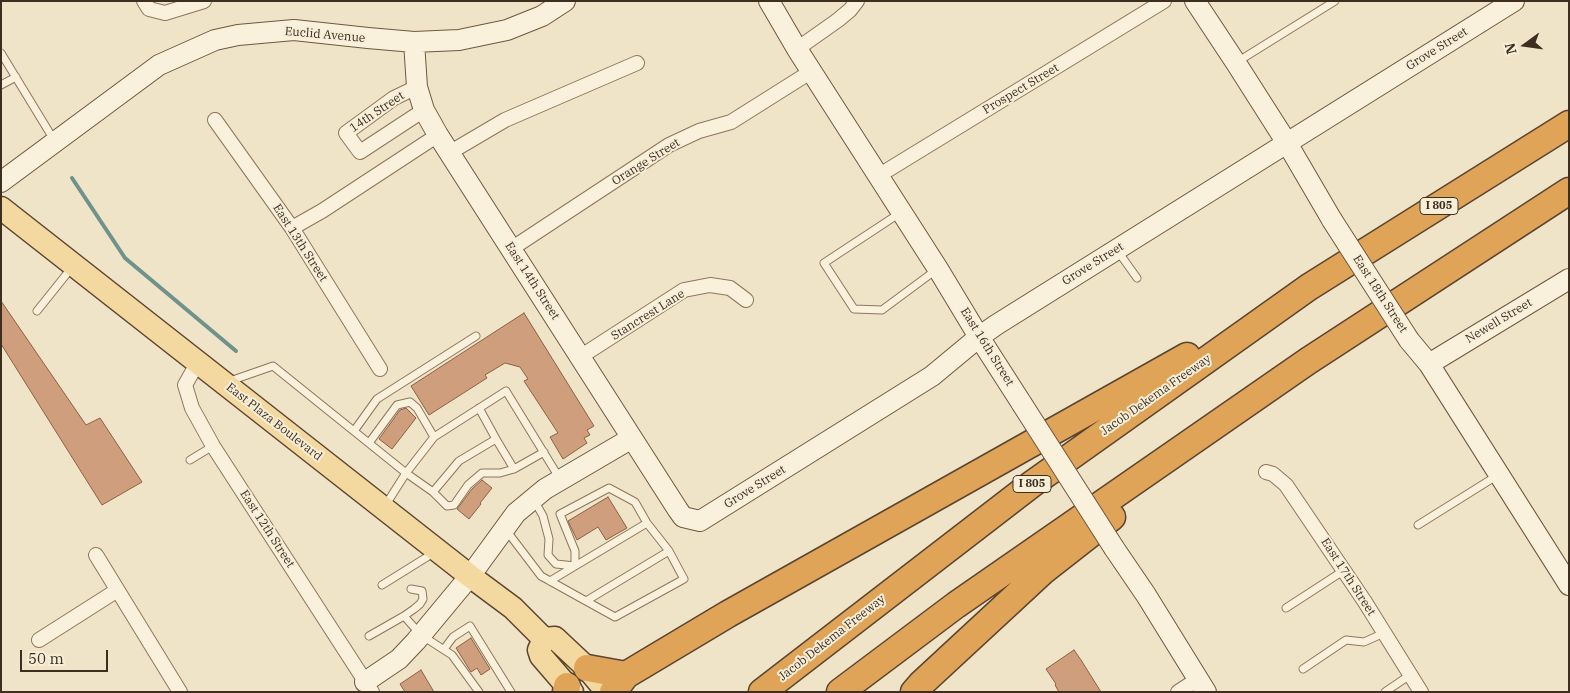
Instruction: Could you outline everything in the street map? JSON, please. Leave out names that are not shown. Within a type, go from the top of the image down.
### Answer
[{"type":"highway","name":"Jacob Dekema Freeway","points":[[762,692],[1032,484],[1310,287],[1569,124]]},
{"type":"highway","points":[[840,692],[956,605],[1323,352],[1569,192]]},
{"type":"highway","points":[[587,668],[616,686],[745,604],[1310,287]]},
{"type":"highway","points":[[914,692],[1043,571],[1153,484],[1246,415],[1323,352]]},
{"type":"main road","name":"East Plaza Boulevard","points":[[1,208],[513,608],[544,639],[555,638],[587,668]]},
{"type":"main road","points":[[544,639],[540,650],[541,656],[568,690]]},
{"type":"street","points":[[147,5],[165,13],[204,1]]},
{"type":"street","name":"Euclid Avenue","points":[[1,182],[158,65],[215,40],[238,35],[294,30],[414,42],[459,40],[507,30],[542,16],[565,1]]},
{"type":"street","name":"East 16th Street","points":[[769,1],[797,49],[902,212],[979,337],[1146,595],[1202,686]]},
{"type":"street","points":[[797,49],[838,20],[857,1]]},
{"type":"street","name":"Prospect Street","points":[[878,176],[1164,1]]},
{"type":"street","name":"East 18th Street","points":[[1195,1],[1236,62],[1332,220],[1409,340],[1429,364],[1569,585]]},
{"type":"street","name":"Grove Street","points":[[678,510],[683,517],[700,521],[932,376],[979,337],[1514,1]]},
{"type":"street","name":"East 14th Street","points":[[414,42],[417,87],[424,110],[438,135],[678,510]]},
{"type":"street","points":[[449,153],[505,120],[636,63]]},
{"type":"street","name":"Orange Street","points":[[511,249],[669,145],[698,131],[730,122],[812,71]]},
{"type":"street","name":"14th Street","points":[[417,87],[394,98],[346,133],[360,152],[424,110]]},
{"type":"street","name":"East 13th Street","points":[[215,120],[292,228],[380,369]]},
{"type":"street","points":[[292,228],[322,212],[438,135]]},
{"type":"street","name":"Newell Street","points":[[1429,364],[1569,279]]},
{"type":"street","name":"Stancrest Lane","points":[[580,357],[684,290],[710,285],[730,288],[746,300]]},
{"type":"street","name":"East 12th Street","points":[[198,362],[185,385],[192,408],[213,446],[368,687]]},
{"type":"street","points":[[368,687],[399,659],[421,635],[470,576],[516,513],[544,489],[632,438]]},
{"type":"street","name":"East 17th Street","points":[[1266,472],[1273,474],[1286,485],[1421,692]]},
{"type":"street","points":[[96,555],[116,591],[180,692]]},
{"type":"street","points":[[39,640],[116,591]]},
{"type":"street","points":[[1178,692],[1202,686]]},
{"type":"lane","points":[[1236,62],[1336,1]]},
{"type":"lane","points":[[1,53],[55,142]]},
{"type":"lane","points":[[1,84],[16,77]]},
{"type":"lane","points":[[902,212],[824,263],[854,309],[882,310],[938,269]]},
{"type":"lane","points":[[1116,250],[1137,278]]},
{"type":"lane","points":[[37,311],[74,265]]},
{"type":"lane","points":[[354,431],[377,399],[476,336]]},
{"type":"lane","points":[[224,383],[273,366],[406,473],[433,492],[447,506],[454,505],[468,485],[482,473],[500,473],[514,469],[544,452]]},
{"type":"lane","points":[[384,508],[406,473],[434,437],[506,391],[561,480]]},
{"type":"lane","points":[[369,443],[397,405],[410,402],[417,408],[434,437]]},
{"type":"lane","points":[[479,408],[514,469]]},
{"type":"lane","points":[[433,492],[459,461],[496,439]]},
{"type":"lane","points":[[190,460],[213,446]]},
{"type":"lane","points":[[1418,525],[1499,474]]},
{"type":"lane","points":[[505,528],[541,576],[615,618],[684,579],[669,551],[647,523],[635,502],[609,488],[560,514],[575,551],[575,566]]},
{"type":"lane","points":[[533,499],[543,516],[549,538],[548,555],[556,564],[575,566]]},
{"type":"lane","points":[[550,581],[647,523]]},
{"type":"lane","points":[[382,585],[438,551]]},
{"type":"lane","points":[[586,601],[669,551]]},
{"type":"lane","points":[[1286,608],[1343,570]]},
{"type":"lane","points":[[369,636],[404,616],[420,604],[423,599],[422,591],[411,589]]},
{"type":"lane","points":[[404,616],[421,635],[452,655],[478,692]]},
{"type":"lane","points":[[444,649],[453,636],[470,626],[511,692]]},
{"type":"lane","points":[[1303,669],[1346,640],[1364,642],[1384,633]]},
{"type":"lane","points":[[1384,692],[1410,675]]},
{"type":"building","points":[[1,301],[86,425],[100,418],[142,482],[102,505],[1,344]]},
{"type":"building","points":[[524,313],[594,426],[587,430],[590,435],[584,438],[587,443],[563,459],[550,437],[558,433],[524,381],[528,379],[520,367],[505,363],[485,375],[487,378],[429,415],[411,386]]},
{"type":"building","points":[[406,408],[416,418],[392,449],[379,439],[400,410]]},
{"type":"building","points":[[482,480],[492,488],[469,519],[457,509],[472,489]]},
{"type":"building","points":[[608,497],[627,528],[606,540],[598,527],[577,540],[568,521]]},
{"type":"building","points":[[471,638],[490,669],[481,675],[477,668],[471,672],[456,648]]},
{"type":"building","points":[[1074,650],[1101,692],[1059,692],[1046,669]]},
{"type":"building","points":[[421,670],[434,692],[405,692],[400,684]]},
{"type":"waterway","points":[[72,178],[125,258],[236,351]]}]
